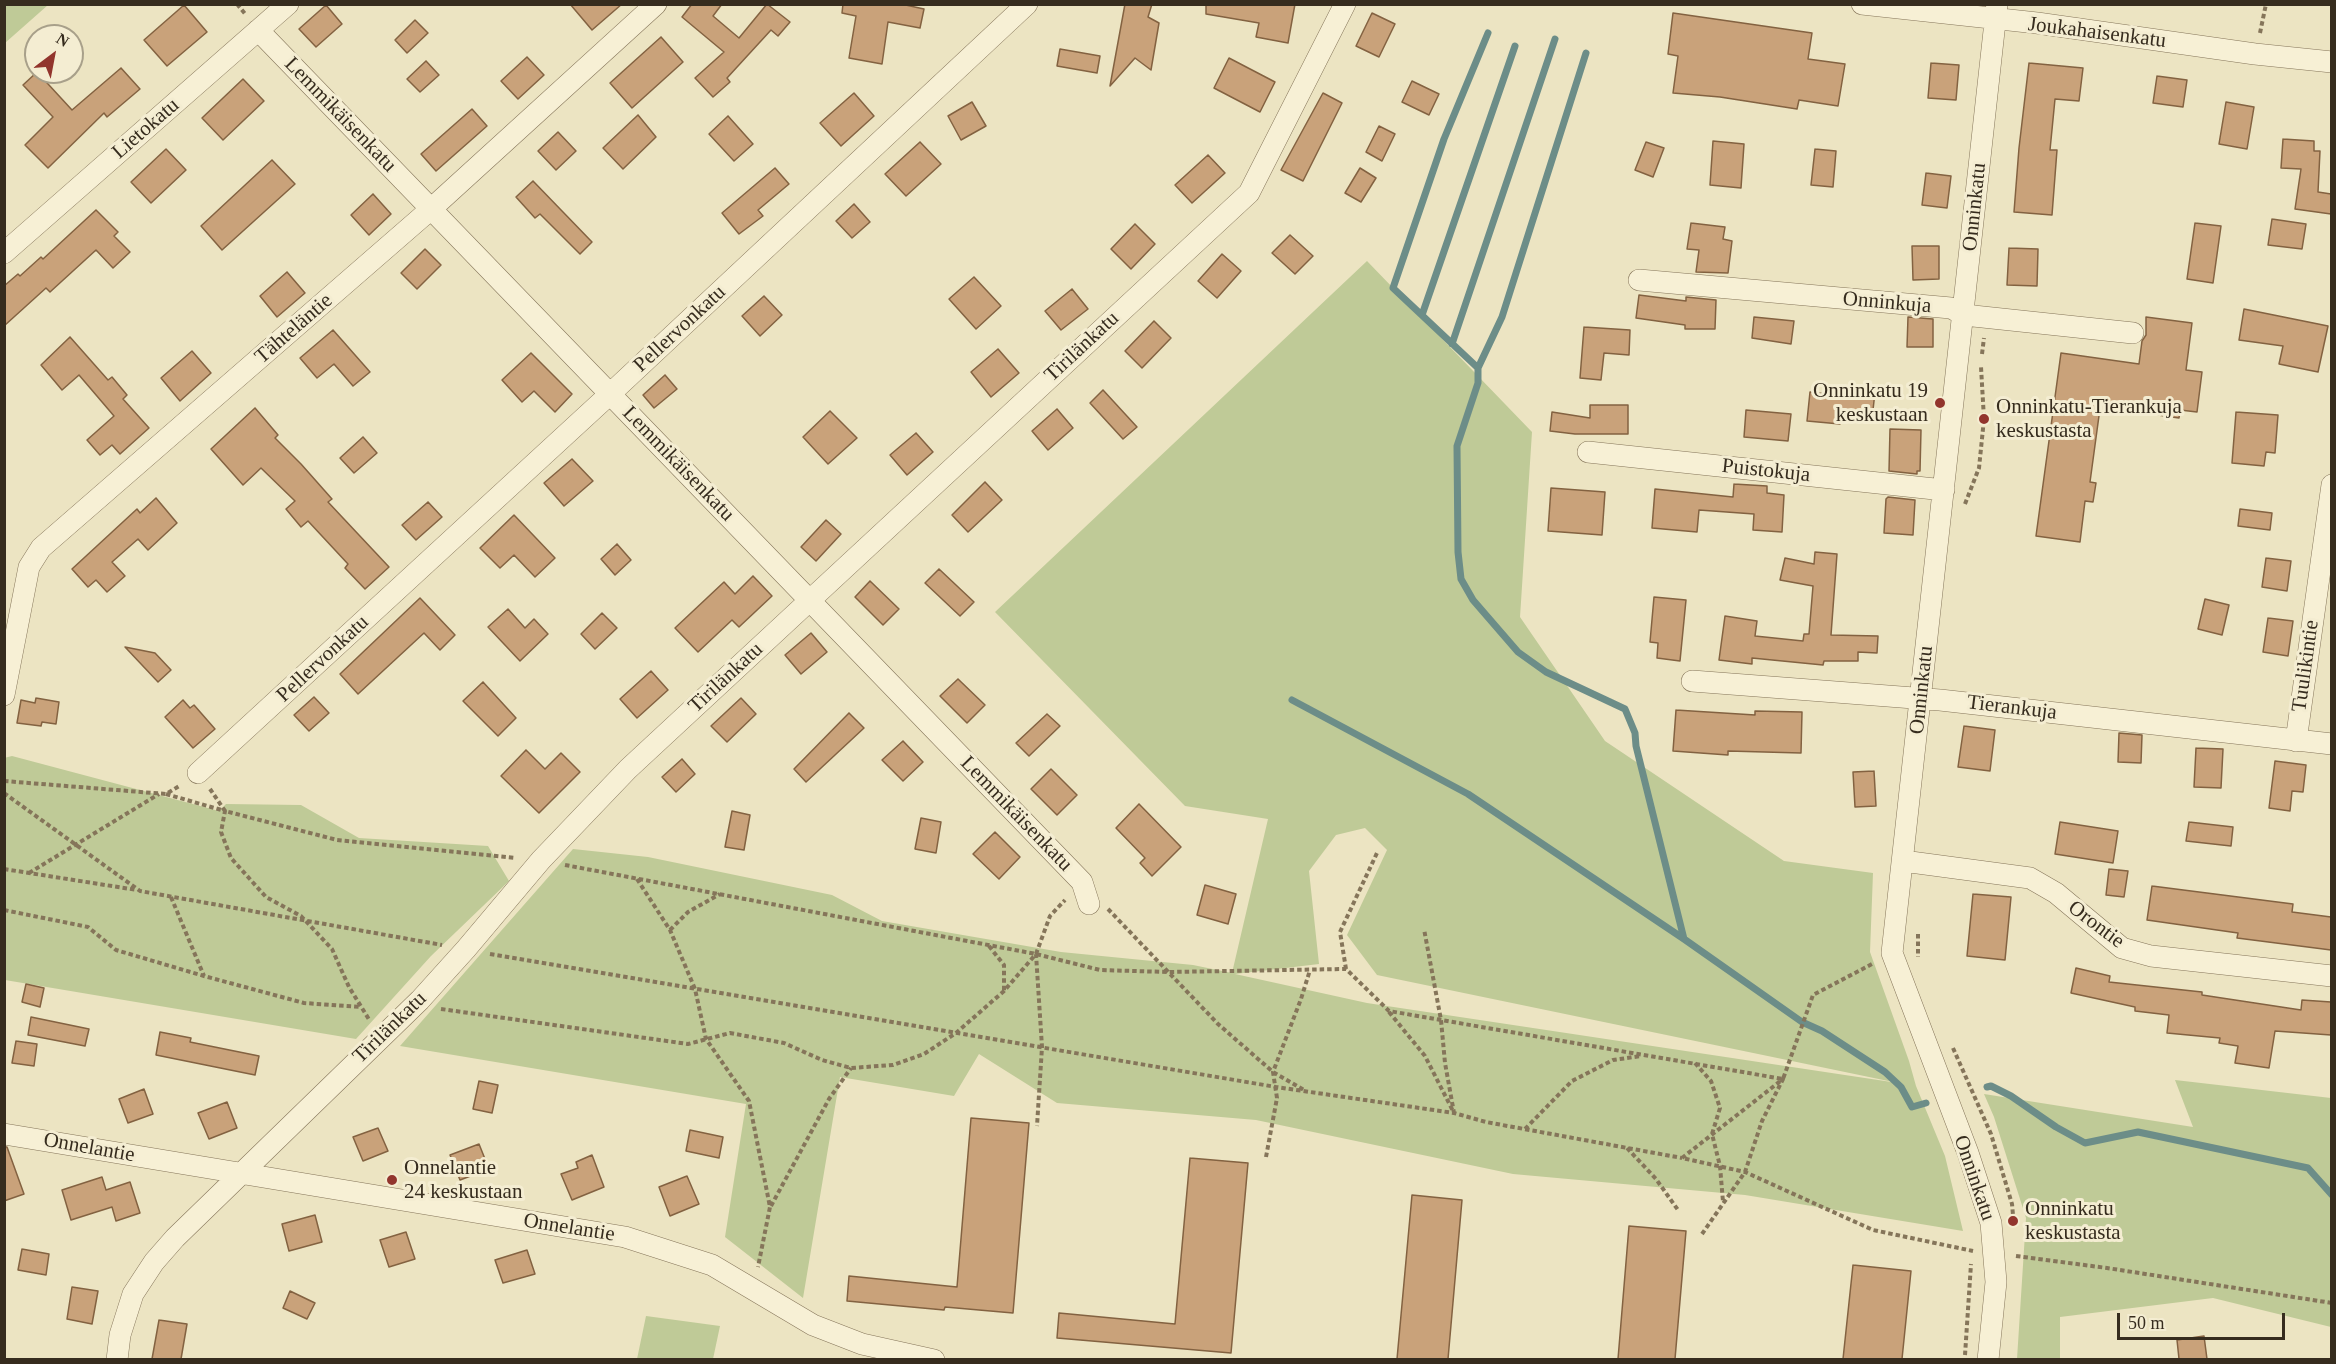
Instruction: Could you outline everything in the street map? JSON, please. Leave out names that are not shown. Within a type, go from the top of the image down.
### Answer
[{"type":"street","name":"Lietokatu","points":[[4,252],[288,4]]},
{"type":"street","name":"Tähteläntie","points":[[4,695],[29,567],[41,548],[431,209],[657,4]]},
{"type":"street","name":"Pellervonkatu","points":[[198,774],[610,394],[1027,4]]},
{"type":"street","name":"Tirilänkatu","points":[[117,1359],[120,1335],[133,1294],[154,1262],[239,1174],[414,1006],[466,949],[541,860],[628,769],[1249,193],[1344,4]]},
{"type":"street","name":"Joukahaisenkatu","points":[[1862,4],[1995,12],[2037,23],[2255,54],[2331,62]]},
{"type":"street","name":"Onninkatu","points":[[1988,1359],[1996,1282],[1991,1223],[1968,1154],[1892,953],[1964,315],[1995,12]]},
{"type":"street","name":"Lemmikäisenkatu","points":[[258,30],[1082,882],[1097,905]]},
{"type":"street","name":"Onninkuja","points":[[1639,280],[1951,309],[1964,315],[2133,333]]},
{"type":"street","name":"Puistokuja","points":[[1588,452],[1944,490]]},
{"type":"street","name":"Tuulikintie","points":[[2296,741],[2331,485]]},
{"type":"street","name":"Tierankuja","points":[[1692,681],[1921,698],[2331,744]]},
{"type":"street","name":"Orontie","points":[[1902,861],[2030,878],[2056,893],[2122,948],[2151,956],[2331,976]]},
{"type":"street","name":"Onnelantie","points":[[4,1134],[626,1237],[712,1265],[823,1328],[862,1344],[934,1359]]},
{"type":"path","points":[[2255,54],[2266,4]]},
{"type":"path","points":[[1964,513],[1965,502],[1979,468],[1984,419],[1980,370],[1987,318]]},
{"type":"path","points":[[166,794],[198,774],[225,811],[221,832],[231,858],[266,897],[304,920],[332,949],[361,1007],[381,1038]]},
{"type":"path","points":[[4,781],[166,794],[337,840],[541,860],[1036,954],[1100,970],[1168,972],[1346,969]]},
{"type":"path","points":[[4,793],[140,891]]},
{"type":"path","points":[[29,873],[159,794]]},
{"type":"path","points":[[1377,853],[1340,933],[1346,969],[1389,1011],[1425,1056],[1454,1113]]},
{"type":"path","points":[[4,869],[1308,1093],[1454,1113],[1486,1122],[1626,1147],[1745,1172],[1873,1230],[1995,1256]]},
{"type":"path","points":[[636,878],[670,930],[694,989],[707,1040],[749,1101],[770,1207]]},
{"type":"path","points":[[414,1006],[688,1044],[730,1033],[784,1043],[822,1060],[851,1068],[893,1065],[924,1054],[956,1033],[1004,991],[1036,954],[1050,916],[1082,882]]},
{"type":"path","points":[[670,930],[688,912],[721,894]]},
{"type":"path","points":[[171,896],[204,976]]},
{"type":"path","points":[[1097,905],[1168,972],[1218,1024],[1273,1072],[1308,1093]]},
{"type":"path","points":[[4,910],[88,927],[116,950],[204,976],[304,1003],[361,1007]]},
{"type":"path","points":[[1918,927],[1918,957],[1922,968]]},
{"type":"path","points":[[1424,929],[1441,1020],[1445,1063],[1454,1113]]},
{"type":"path","points":[[988,945],[1004,965],[1004,991]]},
{"type":"path","points":[[1702,1234],[1745,1172],[1762,1121],[1783,1079],[1813,995],[1892,953]]},
{"type":"path","points":[[1036,954],[1042,1047],[1036,1126]]},
{"type":"path","points":[[1266,1157],[1277,1098],[1273,1072],[1310,970]]},
{"type":"path","points":[[1389,1011],[1783,1079]]},
{"type":"path","points":[[1950,1041],[1991,1134],[2012,1204],[2013,1221]]},
{"type":"path","points":[[1525,1129],[1572,1081],[1612,1060],[1648,1055]]},
{"type":"path","points":[[1695,1064],[1711,1081],[1720,1108],[1712,1134],[1724,1203]]},
{"type":"path","points":[[753,1289],[770,1207],[829,1099],[851,1068]]},
{"type":"path","points":[[1682,1158],[1783,1079]]},
{"type":"path","points":[[1626,1147],[1656,1179],[1678,1210]]},
{"type":"path","points":[[2016,1267],[2016,1255],[2331,1303]]},
{"type":"green space","points":[[5,4],[48,4],[24,24],[5,43]]},
{"type":"green space","points":[[1367,261],[1532,432],[1520,617],[1605,741],[1784,861],[1873,873],[1870,952],[1916,1086],[1945,1156],[1963,1231],[1745,1195],[1513,1174],[1256,1120],[1057,1103],[979,1054],[954,1096],[840,1077],[803,1298],[725,1237],[746,1104],[400,1046],[573,849],[648,857],[832,895],[882,921],[1061,952],[1193,965],[1232,973],[1268,819],[1185,806],[995,612]],"holes":[[[1365,828],[1387,850],[1347,935],[1377,975],[1898,1083],[1367,1003],[1235,974],[1319,964],[1309,871],[1336,835]]]},
{"type":"green space","points":[[12,756],[219,811],[226,804],[301,805],[359,838],[488,846],[509,881],[431,956],[356,1039],[5,980],[4,758]]},
{"type":"green space","points":[[2175,1080],[2331,1098],[2331,1327],[2213,1298],[2060,1317],[2060,1359],[2017,1359],[2026,1218],[1994,1117],[1984,1094],[2193,1127]]},
{"type":"green space","points":[[646,1316],[720,1326],[713,1359],[637,1359]]},
{"type":"building","points":[[570,4],[622,4],[592,30]]},
{"type":"building","points":[[692,4],[722,4],[713,16],[739,38],[767,4],[790,22],[778,36],[771,30],[727,78],[730,82],[713,97],[695,78],[724,52],[682,17]]},
{"type":"building","points":[[843,4],[901,4],[924,9],[920,28],[888,22],[882,64],[849,58],[856,16],[842,13]]},
{"type":"building","points":[[1125,4],[1152,4],[1148,17],[1159,23],[1151,70],[1135,58],[1110,86]]},
{"type":"building","points":[[1206,4],[1295,4],[1288,43],[1256,37],[1259,23],[1206,14]]},
{"type":"building","points":[[184,5],[207,32],[167,66],[144,40]]},
{"type":"building","points":[[326,5],[342,24],[316,47],[299,29]]},
{"type":"building","points":[[1372,13],[1395,24],[1379,57],[1356,46]]},
{"type":"building","points":[[1673,13],[1812,33],[1808,59],[1845,64],[1838,106],[1799,100],[1797,109],[1720,97],[1673,93],[1678,56],[1668,54]]},
{"type":"building","points":[[415,20],[428,33],[407,53],[395,40]]},
{"type":"building","points":[[661,37],[683,62],[632,108],[610,83]]},
{"type":"building","points":[[1060,49],[1100,56],[1097,73],[1057,66]]},
{"type":"building","points":[[527,57],[544,75],[518,99],[501,81]]},
{"type":"building","points":[[1229,58],[1275,82],[1260,112],[1214,88]]},
{"type":"building","points":[[426,61],[439,75],[420,92],[407,79]]},
{"type":"building","points":[[1931,63],[1959,65],[1956,100],[1928,98]]},
{"type":"building","points":[[2029,63],[2083,68],[2079,101],[2055,99],[2050,150],[2057,150],[2052,215],[2014,212]]},
{"type":"building","points":[[121,68],[140,89],[107,117],[104,113],[48,168],[25,145],[53,117],[23,85],[48,84],[72,110]]},
{"type":"building","points":[[2157,76],[2187,80],[2183,107],[2153,103]]},
{"type":"building","points":[[243,79],[264,101],[223,140],[202,118]]},
{"type":"building","points":[[1412,81],[1439,94],[1429,115],[1402,102]]},
{"type":"building","points":[[854,93],[874,116],[841,146],[820,123]]},
{"type":"building","points":[[1323,93],[1342,103],[1303,181],[1281,170]]},
{"type":"building","points":[[972,102],[986,126],[961,140],[948,116]]},
{"type":"building","points":[[2226,102],[2254,107],[2247,149],[2219,144]]},
{"type":"building","points":[[472,109],[487,126],[436,171],[421,154]]},
{"type":"building","points":[[638,115],[656,137],[623,169],[603,148]]},
{"type":"building","points":[[728,116],[753,144],[734,161],[709,134]]},
{"type":"building","points":[[1379,126],[1395,134],[1382,161],[1366,152]]},
{"type":"building","points":[[558,132],[576,151],[556,170],[538,151]]},
{"type":"building","points":[[2283,139],[2314,141],[2314,151],[2320,151],[2318,192],[2331,194],[2331,214],[2295,209],[2301,169],[2281,168]]},
{"type":"building","points":[[1713,141],[1744,144],[1741,188],[1710,185]]},
{"type":"building","points":[[920,142],[941,164],[906,196],[885,174]]},
{"type":"building","points":[[1646,142],[1664,148],[1653,177],[1635,170]]},
{"type":"building","points":[[166,149],[186,170],[151,203],[131,182]]},
{"type":"building","points":[[1815,149],[1836,151],[1833,187],[1811,185]]},
{"type":"building","points":[[1208,155],[1225,173],[1192,203],[1175,185]]},
{"type":"building","points":[[272,160],[295,184],[222,250],[201,226]]},
{"type":"building","points":[[775,168],[789,184],[758,210],[763,216],[739,234],[722,213]]},
{"type":"building","points":[[1360,168],[1376,178],[1361,202],[1345,193]]},
{"type":"building","points":[[1926,173],[1951,176],[1947,208],[1922,205]]},
{"type":"building","points":[[533,181],[592,242],[580,254],[540,214],[535,218],[516,197]]},
{"type":"building","points":[[373,194],[391,214],[369,235],[351,215]]},
{"type":"building","points":[[854,204],[870,222],[852,238],[836,221]]},
{"type":"building","points":[[96,210],[118,232],[114,236],[130,252],[113,268],[96,250],[50,292],[46,288],[4,326],[4,286],[18,274],[20,276],[41,257],[43,259]]},
{"type":"building","points":[[2272,219],[2306,224],[2302,249],[2268,245]]},
{"type":"building","points":[[1691,223],[1725,227],[1723,239],[1732,241],[1728,273],[1696,272],[1699,250],[1687,249]]},
{"type":"building","points":[[2195,223],[2221,226],[2213,283],[2187,279]]},
{"type":"building","points":[[1135,224],[1155,244],[1131,269],[1111,249]]},
{"type":"building","points":[[1290,235],[1313,256],[1295,274],[1272,253]]},
{"type":"building","points":[[1912,246],[1939,246],[1939,279],[1913,280]]},
{"type":"building","points":[[2009,248],[2038,249],[2037,286],[2007,285]]},
{"type":"building","points":[[425,249],[441,265],[417,289],[401,273]]},
{"type":"building","points":[[1222,254],[1241,271],[1217,298],[1198,281]]},
{"type":"building","points":[[287,272],[305,293],[277,317],[260,296]]},
{"type":"building","points":[[974,277],[1001,306],[976,329],[949,299]]},
{"type":"building","points":[[1072,289],[1088,309],[1061,330],[1045,311]]},
{"type":"building","points":[[1639,295],[1686,301],[1686,297],[1716,300],[1715,329],[1685,329],[1685,325],[1636,318]]},
{"type":"building","points":[[764,296],[782,315],[760,336],[742,316]]},
{"type":"building","points":[[2244,309],[2328,326],[2318,372],[2279,364],[2283,346],[2239,340]]},
{"type":"building","points":[[1754,317],[1794,321],[1791,344],[1752,338]]},
{"type":"building","points":[[1908,317],[1933,319],[1933,347],[1907,347]]},
{"type":"building","points":[[2146,317],[2192,323],[2186,370],[2202,372],[2197,412],[2180,410],[2179,418],[2158,415],[2159,408],[2101,401],[2090,482],[2096,483],[2093,502],[2085,501],[2080,542],[2036,536],[2061,353],[2139,364],[2142,341],[2146,335]]},
{"type":"building","points":[[1154,321],[1171,338],[1142,368],[1125,351]]},
{"type":"building","points":[[1584,327],[1630,330],[1629,355],[1604,353],[1601,380],[1580,378]]},
{"type":"building","points":[[333,330],[370,372],[353,386],[334,364],[317,378],[300,358]]},
{"type":"building","points":[[70,337],[108,380],[112,377],[127,395],[123,399],[149,428],[120,454],[112,445],[100,455],[87,440],[114,416],[79,375],[62,390],[41,365]]},
{"type":"building","points":[[998,349],[1019,373],[991,397],[971,372]]},
{"type":"building","points":[[192,351],[211,373],[180,401],[161,378]]},
{"type":"building","points":[[531,353],[572,394],[555,412],[534,391],[522,402],[502,380]]},
{"type":"building","points":[[665,375],[677,389],[654,408],[643,395]]},
{"type":"building","points":[[1843,389],[1875,392],[1872,419],[1841,415],[1840,424],[1807,421],[1810,392],[1842,396]]},
{"type":"building","points":[[1103,390],[1137,427],[1123,439],[1090,403]]},
{"type":"building","points":[[1590,405],[1628,405],[1628,434],[1575,434],[1550,431],[1552,412],[1590,418]]},
{"type":"building","points":[[255,408],[278,435],[275,438],[332,499],[328,502],[389,567],[365,589],[345,568],[348,564],[308,521],[301,527],[286,509],[295,501],[261,468],[243,485],[211,449]]},
{"type":"building","points":[[1057,409],[1073,428],[1048,450],[1032,431]]},
{"type":"building","points":[[1746,410],[1791,414],[1788,441],[1744,437]]},
{"type":"building","points":[[830,411],[857,438],[828,464],[803,437]]},
{"type":"building","points":[[2236,412],[2278,415],[2275,453],[2266,452],[2264,466],[2232,463]]},
{"type":"building","points":[[1890,429],[1921,430],[1920,471],[1917,471],[1917,474],[1889,471]]},
{"type":"building","points":[[916,433],[933,452],[907,475],[890,455]]},
{"type":"building","points":[[363,437],[377,453],[354,473],[340,458]]},
{"type":"building","points":[[572,459],[593,481],[564,506],[544,483]]},
{"type":"building","points":[[985,482],[1002,500],[968,532],[952,515]]},
{"type":"building","points":[[1734,484],[1767,486],[1767,493],[1784,495],[1782,532],[1753,530],[1754,514],[1699,510],[1697,532],[1652,528],[1655,489],[1733,497]]},
{"type":"building","points":[[1551,488],[1605,492],[1602,535],[1548,531]]},
{"type":"building","points":[[1888,497],[1915,500],[1913,535],[1884,533]]},
{"type":"building","points":[[156,498],[177,523],[148,550],[138,539],[112,562],[125,576],[107,592],[96,580],[88,587],[72,569],[137,509],[140,513]]},
{"type":"building","points":[[428,502],[442,517],[416,540],[402,525]]},
{"type":"building","points":[[2240,509],[2272,513],[2270,530],[2238,526]]},
{"type":"building","points":[[514,515],[555,558],[535,577],[514,555],[500,568],[480,548]]},
{"type":"building","points":[[826,520],[841,534],[816,561],[801,547]]},
{"type":"building","points":[[617,544],[631,560],[615,575],[601,559]]},
{"type":"building","points":[[1815,552],[1837,554],[1831,635],[1878,636],[1877,653],[1858,652],[1858,661],[1824,661],[1823,665],[1752,658],[1752,664],[1719,660],[1725,616],[1757,621],[1755,636],[1803,641],[1804,634],[1809,634],[1813,586],[1780,580],[1785,558],[1814,564]]},
{"type":"building","points":[[2266,558],[2291,561],[2287,591],[2262,587]]},
{"type":"building","points":[[939,569],[974,602],[960,616],[925,583]]},
{"type":"building","points":[[753,576],[772,596],[739,627],[732,620],[698,652],[675,628],[724,582],[735,594]]},
{"type":"building","points":[[870,581],[899,609],[883,625],[855,597]]},
{"type":"building","points":[[1654,597],[1686,600],[1680,661],[1657,658],[1658,643],[1650,642]]},
{"type":"building","points":[[420,598],[455,635],[440,650],[424,633],[358,694],[340,674]]},
{"type":"building","points":[[2205,599],[2229,605],[2222,635],[2198,629]]},
{"type":"building","points":[[508,609],[525,628],[534,619],[548,634],[520,661],[488,627]]},
{"type":"building","points":[[602,613],[617,628],[595,649],[581,634]]},
{"type":"building","points":[[2268,618],[2293,621],[2288,656],[2263,652]]},
{"type":"building","points":[[811,633],[827,652],[801,674],[785,655]]},
{"type":"building","points":[[125,647],[155,653],[171,670],[158,682]]},
{"type":"building","points":[[651,671],[668,690],[637,718],[620,699]]},
{"type":"building","points":[[958,679],[985,705],[967,723],[940,696]]},
{"type":"building","points":[[483,682],[516,718],[498,736],[463,701]]},
{"type":"building","points":[[314,697],[329,713],[309,731],[294,715]]},
{"type":"building","points":[[36,698],[59,702],[56,724],[42,722],[41,726],[17,723],[21,700],[35,703]]},
{"type":"building","points":[[741,698],[756,714],[727,742],[711,726]]},
{"type":"building","points":[[183,700],[190,708],[194,705],[215,729],[193,748],[165,717]]},
{"type":"building","points":[[1676,710],[1755,715],[1755,711],[1802,712],[1801,753],[1728,751],[1728,755],[1673,751]]},
{"type":"building","points":[[849,713],[864,728],[806,782],[794,769]]},
{"type":"building","points":[[1047,714],[1060,726],[1029,756],[1016,743]]},
{"type":"building","points":[[1964,726],[1995,730],[1990,771],[1958,767]]},
{"type":"building","points":[[2119,733],[2142,735],[2141,763],[2118,762]]},
{"type":"building","points":[[903,741],[923,762],[903,781],[882,760]]},
{"type":"building","points":[[2196,748],[2223,749],[2221,788],[2194,787]]},
{"type":"building","points":[[526,750],[545,769],[561,753],[580,772],[539,813],[501,776]]},
{"type":"building","points":[[682,759],[695,774],[676,792],[662,777]]},
{"type":"building","points":[[2275,761],[2306,765],[2303,792],[2292,791],[2290,811],[2269,808]]},
{"type":"building","points":[[1051,769],[1077,795],[1057,815],[1031,789]]},
{"type":"building","points":[[1874,771],[1876,806],[1855,807],[1853,772]]},
{"type":"building","points":[[1139,804],[1181,847],[1152,876],[1140,863],[1145,858],[1116,828]]},
{"type":"building","points":[[732,811],[750,815],[744,850],[725,847]]},
{"type":"building","points":[[921,818],[941,822],[936,853],[915,849]]},
{"type":"building","points":[[2060,822],[2118,831],[2113,863],[2055,854]]},
{"type":"building","points":[[2189,822],[2233,827],[2231,846],[2186,841]]},
{"type":"building","points":[[995,832],[1020,857],[999,879],[973,854]]},
{"type":"building","points":[[2109,869],[2128,871],[2124,897],[2106,895]]},
{"type":"building","points":[[1205,885],[1236,894],[1228,924],[1197,915]]},
{"type":"building","points":[[2152,886],[2293,904],[2292,912],[2331,917],[2331,950],[2237,938],[2238,933],[2147,920]]},
{"type":"building","points":[[1973,894],[2011,897],[2005,960],[1967,956]]},
{"type":"building","points":[[2076,968],[2110,976],[2109,982],[2202,992],[2202,995],[2301,1010],[2302,1000],[2331,1002],[2331,1035],[2275,1031],[2269,1068],[2235,1063],[2238,1046],[2219,1043],[2220,1038],[2167,1033],[2169,1015],[2135,1011],[2135,1007],[2071,993]]},
{"type":"building","points":[[26,984],[44,988],[40,1007],[22,1002]]},
{"type":"building","points":[[31,1017],[89,1029],[85,1046],[28,1035]]},
{"type":"building","points":[[160,1032],[191,1038],[190,1042],[259,1056],[255,1075],[156,1055]]},
{"type":"building","points":[[16,1041],[37,1044],[34,1066],[12,1063]]},
{"type":"building","points":[[479,1081],[498,1085],[492,1113],[473,1109]]},
{"type":"building","points":[[144,1089],[153,1114],[128,1123],[119,1099]]},
{"type":"building","points":[[227,1102],[237,1128],[209,1139],[198,1113]]},
{"type":"building","points":[[971,1118],[1029,1123],[1013,1313],[945,1307],[944,1310],[847,1301],[849,1276],[957,1287]]},
{"type":"building","points":[[378,1128],[388,1151],[363,1161],[353,1137]]},
{"type":"building","points":[[690,1130],[723,1137],[719,1158],[686,1151]]},
{"type":"building","points":[[479,1144],[489,1169],[460,1180],[450,1155]]},
{"type":"building","points":[[4,1147],[7,1147],[24,1194],[4,1201]]},
{"type":"building","points":[[592,1155],[604,1187],[572,1200],[561,1174],[578,1168],[576,1162]]},
{"type":"building","points":[[1190,1158],[1248,1163],[1231,1353],[1057,1338],[1059,1313],[1175,1324]]},
{"type":"building","points":[[687,1176],[699,1204],[670,1216],[659,1187]]},
{"type":"building","points":[[102,1177],[106,1190],[130,1182],[140,1213],[116,1221],[112,1207],[71,1220],[62,1190]]},
{"type":"building","points":[[1412,1195],[1462,1200],[1448,1359],[1397,1359]]},
{"type":"building","points":[[315,1215],[322,1242],[289,1251],[282,1224]]},
{"type":"building","points":[[1629,1226],[1686,1231],[1675,1359],[1618,1359]]},
{"type":"building","points":[[406,1232],[415,1259],[389,1267],[380,1240]]},
{"type":"building","points":[[22,1249],[49,1254],[46,1275],[18,1270]]},
{"type":"building","points":[[527,1250],[535,1274],[503,1283],[495,1260]]},
{"type":"building","points":[[1853,1265],[1911,1271],[1902,1359],[1843,1359]]},
{"type":"building","points":[[72,1287],[98,1291],[92,1324],[67,1319]]},
{"type":"building","points":[[290,1291],[315,1303],[307,1319],[283,1308]]},
{"type":"building","points":[[159,1320],[187,1324],[181,1359],[152,1359]]},
{"type":"building","points":[[2204,1336],[2207,1359],[2179,1359],[2177,1340]]},
{"type":"waterway","points":[[1478,368],[1393,288],[1444,139],[1488,33]]},
{"type":"waterway","points":[[1452,344],[1555,39]]},
{"type":"waterway","points":[[1422,315],[1515,46]]},
{"type":"waterway","points":[[1586,53],[1502,317],[1478,368],[1478,383],[1457,446],[1458,552],[1461,579],[1473,600],[1518,652],[1546,672],[1625,709],[1635,733],[1636,746],[1684,939]]},
{"type":"waterway","points":[[1292,700],[1468,794],[1684,939],[1802,1022],[1822,1031],[1885,1072],[1901,1087],[1912,1107],[1926,1103]]},
{"type":"waterway","points":[[1987,1087],[1991,1086],[2011,1096],[2056,1127],[2085,1143],[2138,1132],[2308,1168],[2332,1195]]},
{"type":"place","name":"Onninkatu 19 keskustaan","points":[[1940,403]]},
{"type":"place","name":"Onninkatu-Tierankuja keskustasta","points":[[1984,419]]},
{"type":"place","name":"Onnelantie 24 keskustaan","points":[[392,1180]]},
{"type":"place","name":"Onninkatu keskustasta","points":[[2013,1221]]}]
